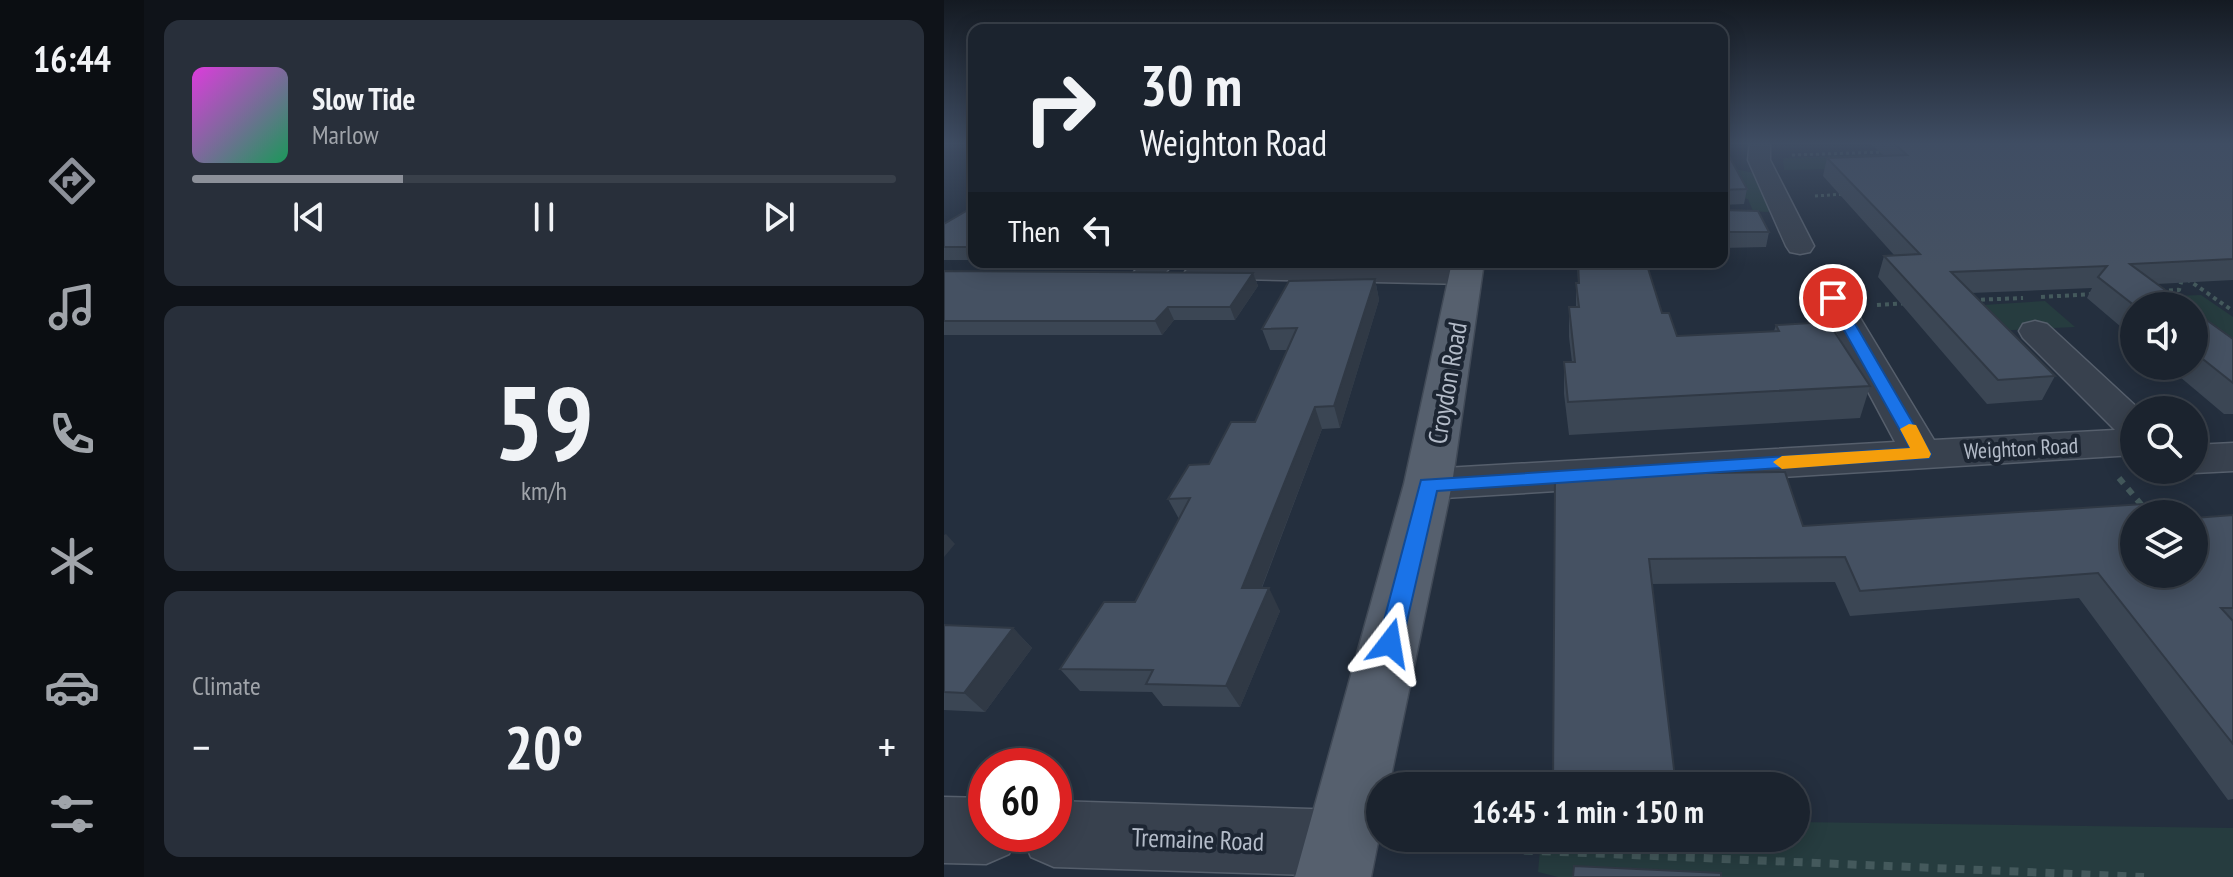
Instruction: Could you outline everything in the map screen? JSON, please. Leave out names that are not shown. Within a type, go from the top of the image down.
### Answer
[{"type":"main road","name":"Croydon Road","points":[[1337,860],[1428,484],[1467,268]]},
{"type":"street","points":[[1765,183],[1775,209],[1800,246]]},
{"type":"street","points":[[1117,272],[1147,268]]},
{"type":"street","points":[[1835,302],[1922,454]]},
{"type":"street","points":[[2035,331],[2120,413]]},
{"type":"street","name":"Weighton Road","points":[[1428,484],[2120,443]]},
{"type":"street","points":[[2208,458],[2233,457]]},
{"type":"street","points":[[944,830],[968,831]]},
{"type":"street","name":"Tremaine Road","points":[[1072,836],[1337,860]]},
{"type":"path","points":[[1775,209],[1856,194]]},
{"type":"path","points":[[2150,292],[2179,290],[2182,276],[2205,292]]},
{"type":"path","points":[[1971,300],[2106,294]]},
{"type":"path","points":[[2208,294],[2233,311]]},
{"type":"path","points":[[1835,302],[1912,303]]},
{"type":"path","points":[[1337,860],[2144,877]]},
{"type":"green space","points":[[1731,183],[1760,183],[1775,208],[1768,212],[1753,211],[1748,199],[1736,198]]},
{"type":"green space","points":[[2208,300],[2233,317],[2233,363],[2208,344]]},
{"type":"green space","points":[[2045,301],[2075,327],[1992,331],[1967,306]]},
{"type":"green space","points":[[1810,822],[2233,828],[2233,877],[1558,877],[1538,872],[1540,852],[1810,852]]},
{"type":"building","points":[[1728,183],[1744,183],[1747,189],[1728,190]]},
{"type":"building","points":[[1851,183],[2233,183],[2233,259],[2130,264],[2168,292],[2120,294],[2098,277],[2107,266],[1951,272],[2055,376],[1998,380],[1884,256],[1920,254]]},
{"type":"building","points":[[968,210],[968,247],[944,247],[944,224]]},
{"type":"building","points":[[1728,210],[1758,211],[1769,232],[1728,232]]},
{"type":"building","points":[[1578,268],[1648,268],[1662,313],[1669,313],[1677,336],[1779,331],[1776,325],[1828,322],[1870,386],[1568,402],[1564,362],[1575,362],[1569,307],[1579,307],[1576,283],[1579,283]]},
{"type":"building","points":[[944,271],[1253,273],[1230,307],[1168,307],[1155,321],[944,321]]},
{"type":"building","points":[[1375,279],[1334,406],[1315,407],[1242,588],[1269,588],[1226,686],[1146,684],[1153,670],[1060,669],[1104,602],[1135,602],[1190,498],[1168,499],[1189,465],[1209,464],[1231,422],[1255,422],[1297,328],[1262,329],[1289,281]]},
{"type":"building","points":[[2208,321],[2233,339],[2233,383],[2208,363]]},
{"type":"building","points":[[1785,472],[1803,526],[2120,506],[2120,588],[2208,588],[2208,517],[2233,515],[2233,608],[2221,608],[2233,621],[2233,744],[2098,573],[1860,591],[1845,557],[1649,559],[1674,772],[1553,772],[1555,475]]},
{"type":"building","points":[[944,625],[1013,628],[964,693],[944,692]]},
{"type":"building","points":[[1574,866],[1721,873],[1721,877],[1573,877]]},
{"type":"slow traffic","points":[[1782,462],[1922,454],[1909,429]]},
{"type":"route","points":[[1390,643],[1428,484],[1922,454],[1833,298]]}]
